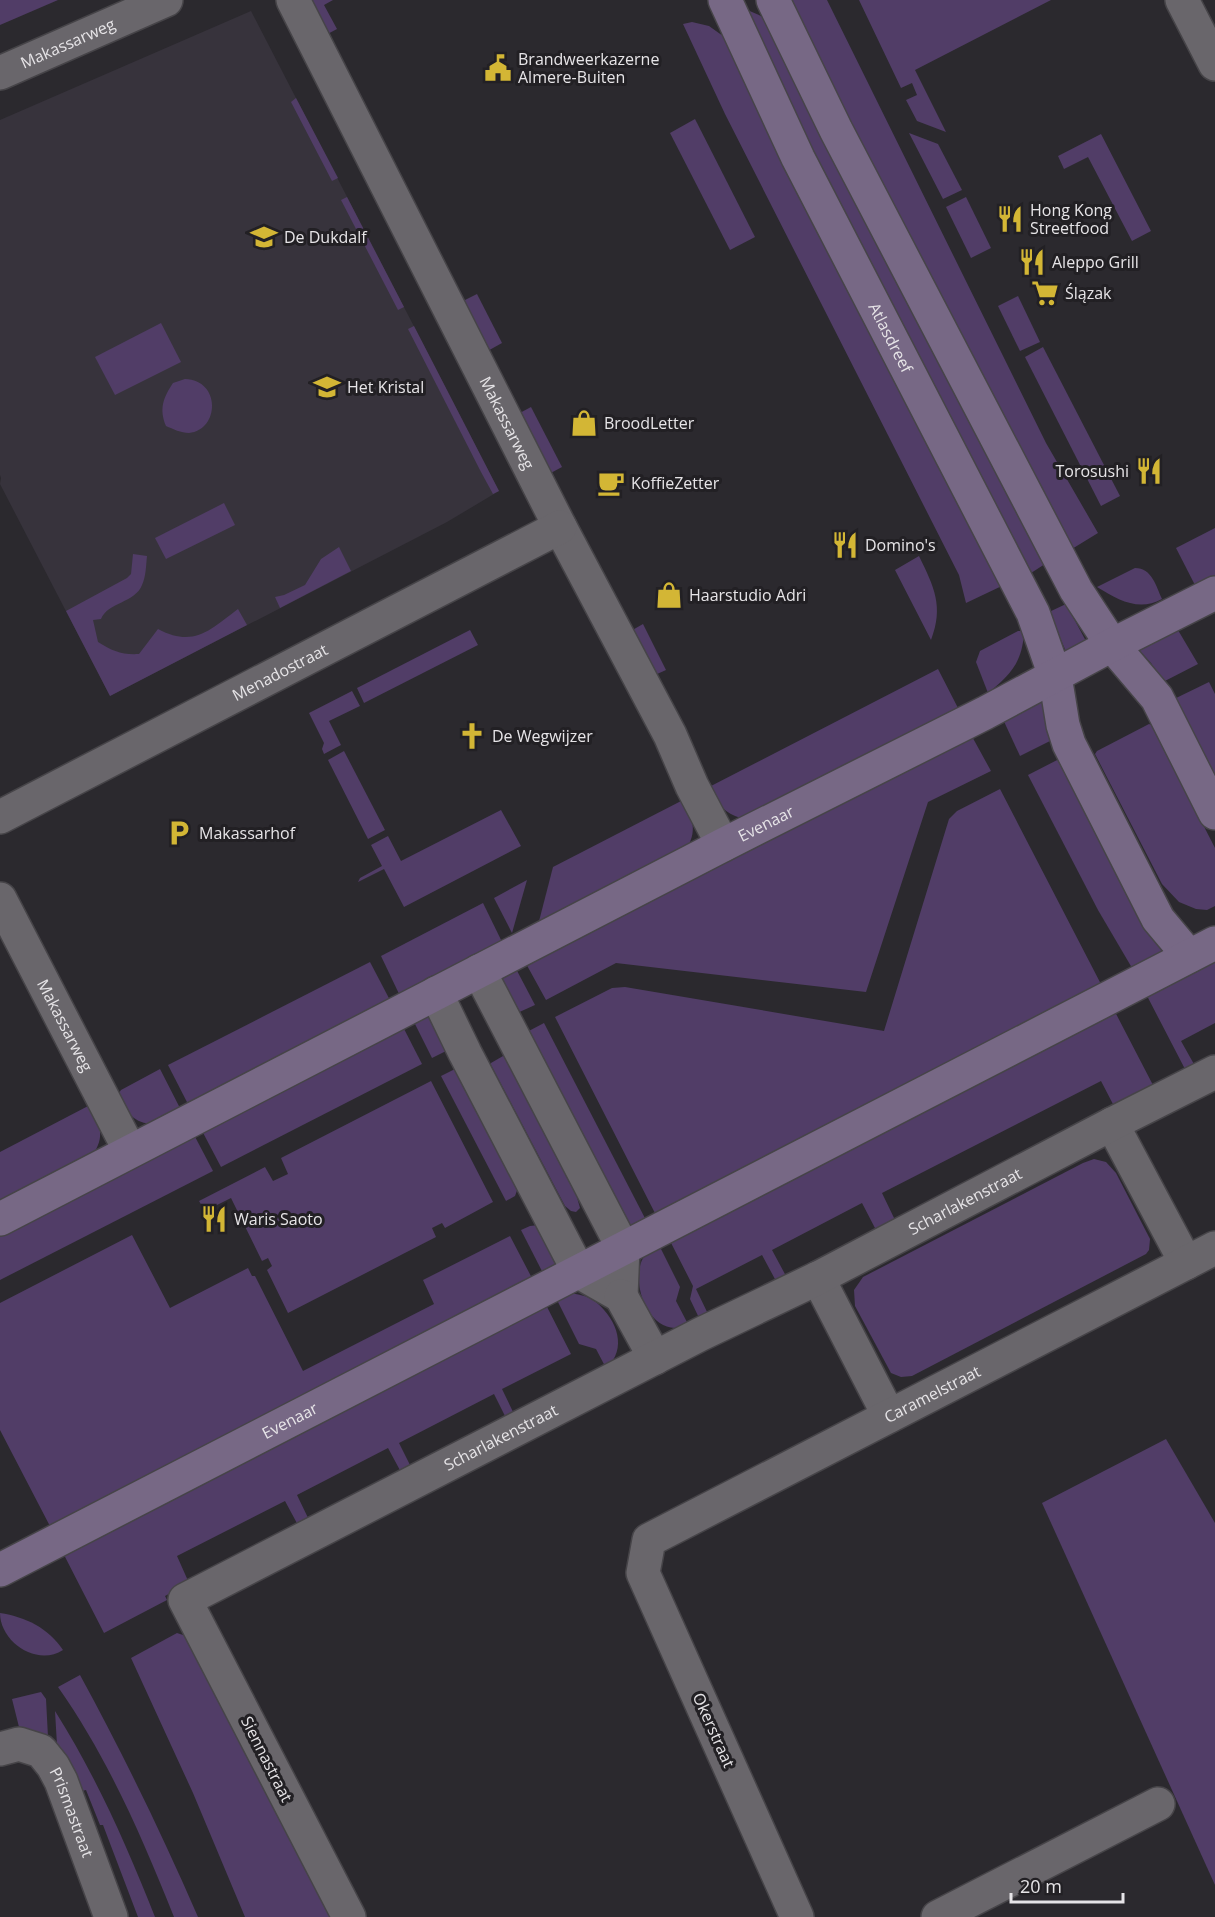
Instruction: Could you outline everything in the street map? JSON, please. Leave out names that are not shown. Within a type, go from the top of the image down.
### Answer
[{"type":"main road","name":"Atlasdreef","points":[[725,0],[798,158],[1033,613],[1055,676]]},
{"type":"main road","points":[[773,0],[836,130],[1065,568],[1112,645],[1157,698],[1215,813]]},
{"type":"main road","name":"Evenaar","points":[[0,1219],[1215,593]]},
{"type":"main road","name":"Evenaar","points":[[0,1570],[1202,949],[1158,919],[1070,744],[1063,725],[1055,676]]},
{"type":"street","name":"Makassarweg","points":[[0,73],[166,0]]},
{"type":"street","name":"Makassarweg","points":[[293,0],[560,527],[670,735],[692,786],[723,845]]},
{"type":"street","points":[[1182,0],[1215,64]]},
{"type":"street","name":"Menadostraat","points":[[0,817],[560,527]]},
{"type":"street","name":"Makassarweg","points":[[0,899],[130,1151]]},
{"type":"street","points":[[479,971],[623,1248],[621,1296],[655,1358]]},
{"type":"street","points":[[436,993],[579,1272],[621,1296]]},
{"type":"street","name":"Scharlakenstraat","points":[[185,1600],[655,1358],[818,1278],[1215,1072]]},
{"type":"street","points":[[1112,1124],[1186,1263]]},
{"type":"street","name":"Caramelstraat","points":[[649,1540],[1215,1248]]},
{"type":"street","points":[[818,1278],[889,1416]]},
{"type":"street","name":"Okerstraat","points":[[649,1540],[644,1573],[797,1917]]},
{"type":"street","name":"Siennastraat","points":[[185,1600],[349,1917]]},
{"type":"street","name":"Prismastraat","points":[[0,1749],[19,1744],[41,1751],[53,1766],[61,1781],[111,1917]]},
{"type":"street","points":[[938,1917],[1158,1804]]},
{"type":"shaded area","points":[[0,0],[58,0],[0,25]]},
{"type":"shaded area","points":[[303,0],[333,0],[324,5],[337,29],[322,37]]},
{"type":"shaded area","points":[[786,0],[827,0],[1046,443],[1098,533],[1067,552]]},
{"type":"shaded area","points":[[859,0],[1051,0],[915,70],[946,132],[917,121],[906,100],[917,95],[912,83],[901,88]]},
{"type":"shaded area","points":[[745,9],[765,19],[1045,564],[1031,573],[800,126]]},
{"type":"shaded area","points":[[251,11],[499,491],[447,522],[110,696],[0,484],[0,120]]},
{"type":"shaded area","points":[[692,22],[709,26],[730,41],[1006,584],[966,603],[959,575],[725,114],[683,24]]},
{"type":"shaded area","points":[[296,98],[338,178],[332,181],[291,102]]},
{"type":"shaded area","points":[[695,119],[755,237],[730,250],[670,133]]},
{"type":"shaded area","points":[[909,133],[938,144],[962,190],[943,199]]},
{"type":"shaded area","points":[[1101,134],[1151,231],[1132,241],[1088,157],[1064,169],[1058,156]]},
{"type":"shaded area","points":[[347,197],[404,307],[398,310],[341,200]]},
{"type":"shaded area","points":[[966,197],[991,248],[971,258],[946,207]]},
{"type":"shaded area","points":[[477,294],[502,343],[484,353],[459,303]]},
{"type":"shaded area","points":[[1018,296],[1040,342],[1020,351],[998,306]]},
{"type":"shaded area","points":[[161,323],[181,362],[115,395],[95,357]]},
{"type":"shaded area","points":[[414,326],[499,491],[493,494],[408,329]]},
{"type":"shaded area","points":[[1043,347],[1120,496],[1101,506],[1025,357]]},
{"type":"shaded area","points":[[185,379],[197,381],[205,387],[212,405],[207,423],[199,430],[189,433],[166,426],[163,414],[163,404],[173,383]]},
{"type":"shaded area","points":[[531,407],[562,467],[547,475],[516,415]]},
{"type":"shaded area","points":[[224,503],[235,525],[166,559],[155,538]]},
{"type":"shaded area","points":[[1215,528],[1215,580],[1197,589],[1176,548]]},
{"type":"shaded area","points":[[339,547],[351,571],[280,608],[275,597],[305,585],[321,559]]},
{"type":"shaded area","points":[[133,554],[147,556],[143,582],[134,596],[109,609],[101,619],[93,620],[98,642],[117,652],[139,654],[158,629],[182,637],[192,637],[210,630],[238,609],[247,625],[110,696],[66,611],[127,578],[131,574]]},
{"type":"shaded area","points":[[919,556],[936,597],[937,617],[931,640],[895,570]]},
{"type":"shaded area","points":[[1135,568],[1149,574],[1162,599],[1145,604],[1129,603],[1097,587]]},
{"type":"shaded area","points":[[1066,604],[1087,643],[1067,654],[1049,612]]},
{"type":"shaded area","points":[[643,624],[666,670],[655,675],[629,632]]},
{"type":"shaded area","points":[[1175,625],[1198,664],[1163,682],[1151,663],[1138,649]]},
{"type":"shaded area","points":[[470,630],[478,645],[364,703],[357,688]]},
{"type":"shaded area","points":[[1018,631],[1024,633],[1018,660],[1009,674],[988,693],[976,662],[980,651]]},
{"type":"shaded area","points":[[938,669],[958,708],[742,818],[731,814],[715,798],[709,787]]},
{"type":"shaded area","points":[[1209,682],[1215,694],[1215,783],[1172,700]]},
{"type":"shaded area","points":[[352,691],[360,706],[329,721],[341,745],[324,754],[322,749],[324,743],[309,713]]},
{"type":"shaded area","points":[[1041,699],[1054,739],[1020,756],[1001,715]]},
{"type":"shaded area","points":[[1149,724],[1152,725],[1215,848],[1215,906],[1207,910],[1196,909],[1179,902],[1162,884],[1095,754]]},
{"type":"shaded area","points":[[969,731],[991,771],[928,802],[866,992],[616,963],[546,1000],[524,960]]},
{"type":"shaded area","points":[[344,751],[385,830],[368,839],[328,760]]},
{"type":"shaded area","points":[[1063,757],[1171,951],[1135,973],[1098,910],[1028,775]]},
{"type":"shaded area","points":[[1000,789],[1103,988],[658,1219],[555,1017],[612,988],[625,987],[884,1031],[949,819],[957,811]]},
{"type":"shaded area","points":[[683,800],[693,826],[692,837],[685,851],[537,929],[553,867]]},
{"type":"shaded area","points":[[501,810],[521,846],[404,907],[384,869],[358,882],[360,878],[382,866],[371,845],[388,836],[401,861]]},
{"type":"shaded area","points":[[527,880],[512,933],[494,898]]},
{"type":"shaded area","points":[[483,903],[504,946],[401,998],[381,956]]},
{"type":"shaded area","points":[[1215,956],[1215,1023],[1181,1041],[1195,1066],[1186,1071],[1145,992]]},
{"type":"shaded area","points":[[370,962],[392,1004],[190,1108],[168,1065]]},
{"type":"shaded area","points":[[514,965],[535,1005],[515,1014],[500,975]]},
{"type":"shaded area","points":[[1113,1008],[1154,1087],[1115,1108],[1101,1081],[882,1193],[895,1220],[876,1230],[862,1203],[772,1250],[786,1276],[776,1281],[762,1255],[696,1289],[709,1316],[700,1320],[690,1299],[693,1286],[668,1237]]},
{"type":"shaded area","points":[[430,1015],[452,1048],[432,1058],[412,1018]]},
{"type":"shaded area","points":[[401,1023],[422,1064],[221,1167],[200,1127]]},
{"type":"shaded area","points":[[544,1023],[648,1224],[637,1228],[628,1226],[525,1033]]},
{"type":"shaded area","points":[[503,1056],[506,1057],[575,1190],[580,1208],[576,1212],[565,1206],[491,1065]]},
{"type":"shaded area","points":[[461,1066],[519,1185],[515,1196],[506,1201],[441,1076]]},
{"type":"shaded area","points":[[160,1069],[182,1112],[154,1123],[141,1122],[123,1105],[119,1093]]},
{"type":"shaded area","points":[[431,1081],[493,1202],[445,1228],[442,1223],[432,1228],[436,1237],[288,1313],[267,1270],[272,1266],[268,1258],[262,1261],[231,1198],[205,1211],[199,1201],[265,1167],[273,1181],[288,1174],[281,1158]]},
{"type":"shaded area","points":[[90,1105],[100,1130],[99,1142],[92,1156],[0,1206],[0,1152]]},
{"type":"shaded area","points":[[192,1131],[213,1171],[0,1280],[0,1230]]},
{"type":"shaded area","points":[[1094,1159],[1106,1162],[1116,1173],[1150,1239],[1149,1250],[1146,1254],[912,1376],[901,1377],[891,1373],[855,1306],[854,1290],[863,1277]]},
{"type":"shaded area","points":[[539,1225],[561,1260],[545,1277],[521,1230]]},
{"type":"shaded area","points":[[132,1235],[170,1308],[248,1268],[252,1276],[255,1276],[303,1371],[434,1304],[423,1280],[510,1236],[534,1282],[52,1530],[0,1430],[0,1303]]},
{"type":"shaded area","points":[[658,1243],[680,1287],[676,1301],[689,1326],[675,1328],[665,1326],[649,1312],[644,1302],[640,1291],[639,1269],[644,1257]]},
{"type":"shaded area","points":[[566,1293],[582,1295],[594,1300],[610,1318],[618,1344],[613,1360],[606,1368],[596,1349],[579,1344],[555,1296]]},
{"type":"shaded area","points":[[544,1301],[571,1354],[502,1389],[515,1416],[507,1420],[494,1394],[399,1443],[412,1469],[402,1474],[388,1448],[297,1495],[310,1522],[299,1527],[285,1501],[177,1556],[189,1583],[165,1596],[167,1600],[104,1633],[61,1549]]},
{"type":"shaded area","points":[[1166,1439],[1215,1523],[1215,1885],[1042,1503]]},
{"type":"shaded area","points":[[0,1613],[19,1617],[36,1625],[63,1650],[42,1655],[22,1649],[6,1633]]},
{"type":"shaded area","points":[[177,1633],[192,1638],[330,1917],[245,1917],[193,1793],[131,1658]]},
{"type":"shaded area","points":[[80,1675],[142,1795],[198,1917],[174,1917],[123,1799],[93,1742],[58,1687]]},
{"type":"shaded area","points":[[41,1692],[46,1699],[48,1737],[36,1731],[20,1731],[12,1699]]},
{"type":"shaded area","points":[[55,1711],[110,1812],[155,1917],[138,1917],[103,1825],[100,1825],[86,1790],[77,1792],[57,1745]]},
{"type":"place","name":"Brandweerkazerne Almere-Buiten","points":[[498,68]]},
{"type":"place","name":"Hong Kong Streetfood","points":[[1010,219]]},
{"type":"place","name":"De Dukdalf","points":[[264,237]]},
{"type":"place","name":"Aleppo Grill","points":[[1032,262]]},
{"type":"place","name":"Ślązak","points":[[1045,293]]},
{"type":"place","name":"Het Kristal","points":[[327,387]]},
{"type":"place","name":"BroodLetter","points":[[584,423]]},
{"type":"place","name":"Torosushi","points":[[1149,471]]},
{"type":"place","name":"KoffieZetter","points":[[611,483]]},
{"type":"place","name":"Domino's","points":[[845,545]]},
{"type":"place","name":"Haarstudio Adri","points":[[669,595]]},
{"type":"place","name":"De Wegwijzer","points":[[472,736]]},
{"type":"place","name":"Makassarhof","points":[[179,833]]},
{"type":"place","name":"Waris Saoto","points":[[214,1219]]}]
